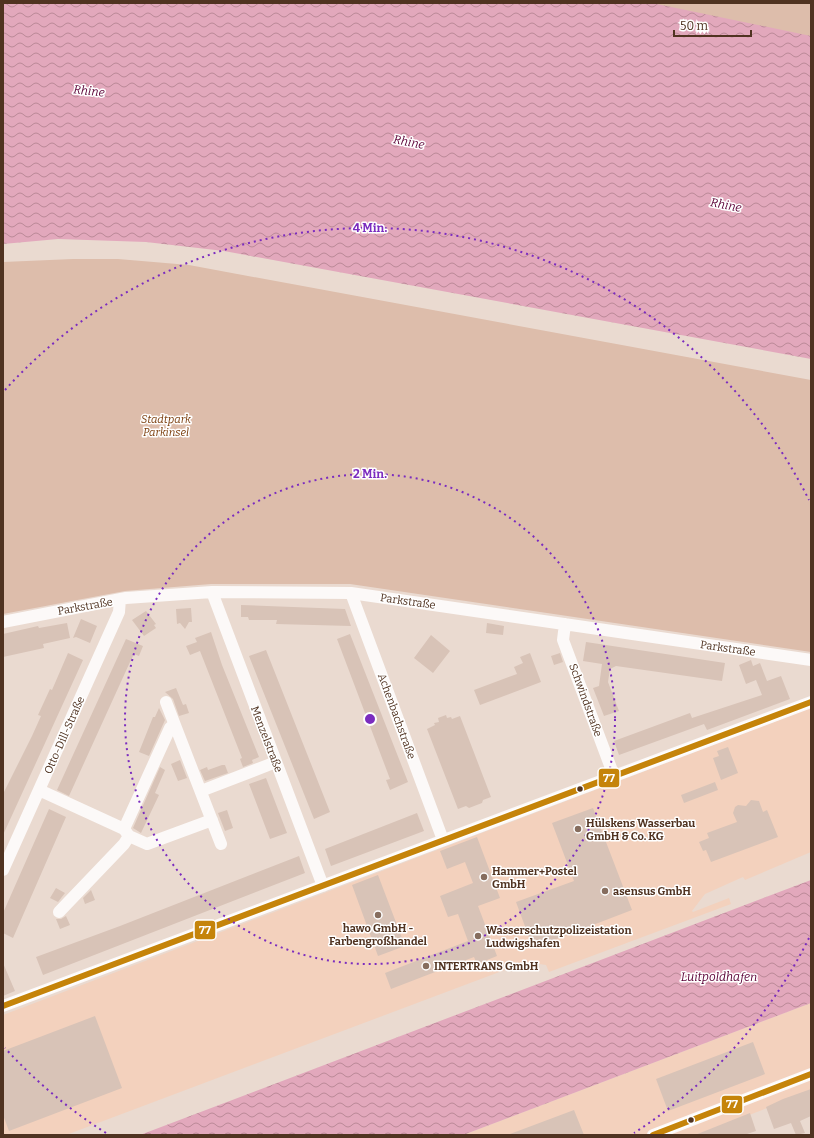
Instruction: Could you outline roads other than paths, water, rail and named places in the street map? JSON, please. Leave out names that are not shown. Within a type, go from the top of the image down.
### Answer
[{"type":"street","name":"Parkstraße","points":[[3,622],[120,599],[212,592],[351,593],[811,660]]},
{"type":"street","name":"Menzelstraße","points":[[212,592],[323,886]]},
{"type":"street","name":"Achenbachstraße","points":[[351,593],[443,840]]},
{"type":"street","name":"Otto-Dill-Straße","points":[[3,870],[119,612],[120,599]]},
{"type":"street","name":"Schwindstraße","points":[[565,624],[563,640],[614,776]]},
{"type":"street","points":[[166,702],[221,844]]},
{"type":"street","points":[[3,1006],[811,702]]},
{"type":"street","points":[[59,912],[124,844],[126,832],[170,728],[174,724]]},
{"type":"street","points":[[200,790],[276,762]]},
{"type":"street","points":[[39,790],[126,832],[147,844],[212,820]]},
{"type":"street","points":[[661,1134],[811,1074]]},
{"type":"water","name":"Rhine","points":[[3,3],[652,3],[811,36],[811,359],[224,251],[146,242],[58,239],[3,244]]},
{"type":"water","name":"Luitpoldhafen","points":[[811,880],[811,1003],[463,1135],[140,1135]]},
{"type":"place","name":"Hülskens Wasserbau GmbH & Co. KG","points":[[578,829]]},
{"type":"place","name":"Hammer+Postel GmbH","points":[[484,877]]},
{"type":"place","name":"asensus GmbH","points":[[605,891]]},
{"type":"place","name":"hawo GmbH - Farbengroßhandel","points":[[378,915]]},
{"type":"place","name":"Wasserschutzpolizeistation Ludwigshafen","points":[[478,936]]},
{"type":"place","name":"INTERTRANS GmbH","points":[[426,966]]},
{"type":"park label","name":"Stadtpark Parkinsel","points":[[166,425]]}]
